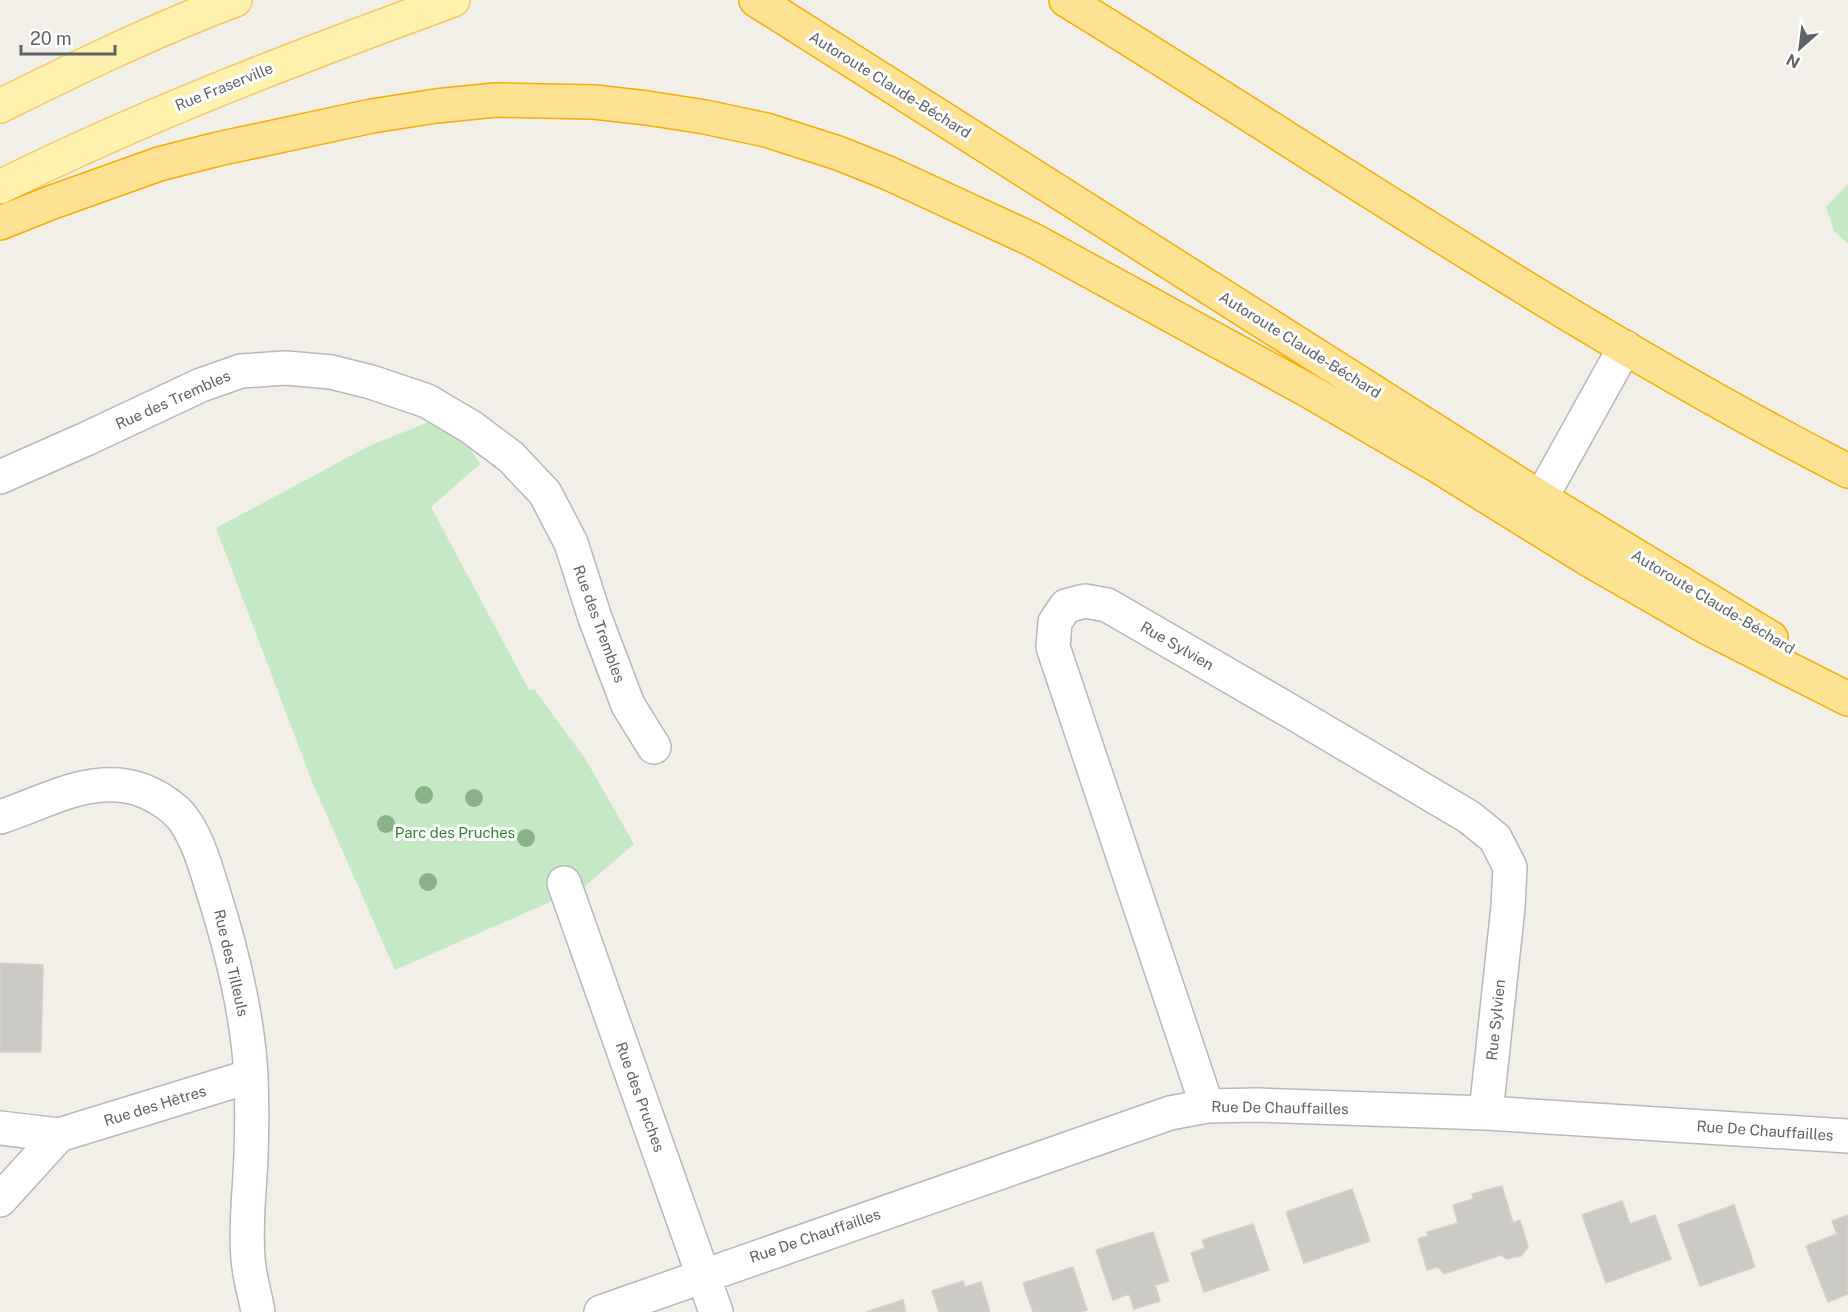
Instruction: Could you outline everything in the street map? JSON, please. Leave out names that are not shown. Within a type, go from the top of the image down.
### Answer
[{"type":"highway","points":[[743,0],[865,69]]},
{"type":"highway","name":"Autoroute Claude-Béchard","points":[[756,0],[1541,498],[1848,684]]},
{"type":"highway","points":[[1066,0],[1625,347],[1773,432],[1848,471]]},
{"type":"highway","points":[[1071,0],[1109,27]]},
{"type":"highway","points":[[0,223],[159,164],[350,121],[436,106],[495,100],[594,102],[694,115],[766,130],[838,153],[888,173],[1033,240],[1309,391],[1436,465],[1591,561],[1706,627],[1848,699]]},
{"type":"main road","points":[[0,106],[186,18],[235,0]]},
{"type":"main road","name":"Rue Fraserville","points":[[0,187],[58,158],[161,113],[307,54],[453,0]]},
{"type":"street","points":[[1541,498],[1625,347]]},
{"type":"street","name":"Rue des Trembles","points":[[0,477],[201,385],[241,371],[286,368],[332,372],[371,382],[427,401],[471,427],[511,458],[545,493],[570,543],[628,705],[654,747]]},
{"type":"street","name":"Rue Sylvien","points":[[1206,1106],[1053,647],[1056,622],[1066,606],[1085,601],[1107,605],[1469,816],[1495,838],[1510,867],[1508,907],[1486,1113]]},
{"type":"street","name":"Rue des Tilleuls","points":[[0,817],[26,809],[67,791],[97,784],[127,786],[164,800],[186,822],[202,858],[242,998],[251,1076],[248,1261],[258,1312]]},
{"type":"street","name":"Rue des Pruches","points":[[564,883],[716,1312]]},
{"type":"street","name":"Rue des Hêtres","points":[[0,1128],[59,1135],[251,1076]]},
{"type":"street","name":"Rue De Chauffailles","points":[[601,1312],[1170,1113],[1206,1106],[1257,1105],[1486,1113],[1848,1136]]},
{"type":"street","points":[[0,1200],[59,1135]]},
{"type":"green space","points":[[1848,184],[1848,244],[1834,231],[1826,207]]},
{"type":"green space","name":"Parc des Pruches","points":[[434,420],[466,441],[480,464],[431,507],[529,690],[534,689],[586,760],[634,844],[584,887],[395,970],[313,784],[216,528],[369,446]]},
{"type":"building","points":[[0,963],[43,965],[41,1052],[0,1052]]},
{"type":"building","points":[[1502,1186],[1513,1223],[1520,1220],[1528,1247],[1521,1256],[1507,1259],[1501,1255],[1444,1274],[1438,1267],[1427,1270],[1418,1239],[1428,1236],[1427,1232],[1458,1223],[1453,1205],[1473,1199],[1472,1194]]},
{"type":"building","points":[[1352,1189],[1370,1241],[1304,1263],[1286,1212]]},
{"type":"building","points":[[1622,1201],[1630,1224],[1655,1215],[1671,1259],[1606,1283],[1582,1215]]},
{"type":"building","points":[[1734,1205],[1755,1267],[1700,1286],[1678,1225]]},
{"type":"building","points":[[1848,1215],[1848,1294],[1828,1302],[1806,1246],[1837,1234],[1832,1221]]},
{"type":"building","points":[[1253,1224],[1269,1270],[1204,1292],[1191,1253],[1205,1248],[1202,1240]]},
{"type":"building","points":[[1153,1232],[1169,1281],[1155,1285],[1160,1301],[1134,1309],[1129,1294],[1113,1300],[1096,1250]]},
{"type":"building","points":[[1073,1267],[1087,1310],[1033,1312],[1023,1283]]},
{"type":"building","points":[[963,1281],[965,1287],[981,1282],[990,1312],[939,1312],[932,1291]]},
{"type":"building","points":[[903,1300],[906,1312],[866,1312]]}]
